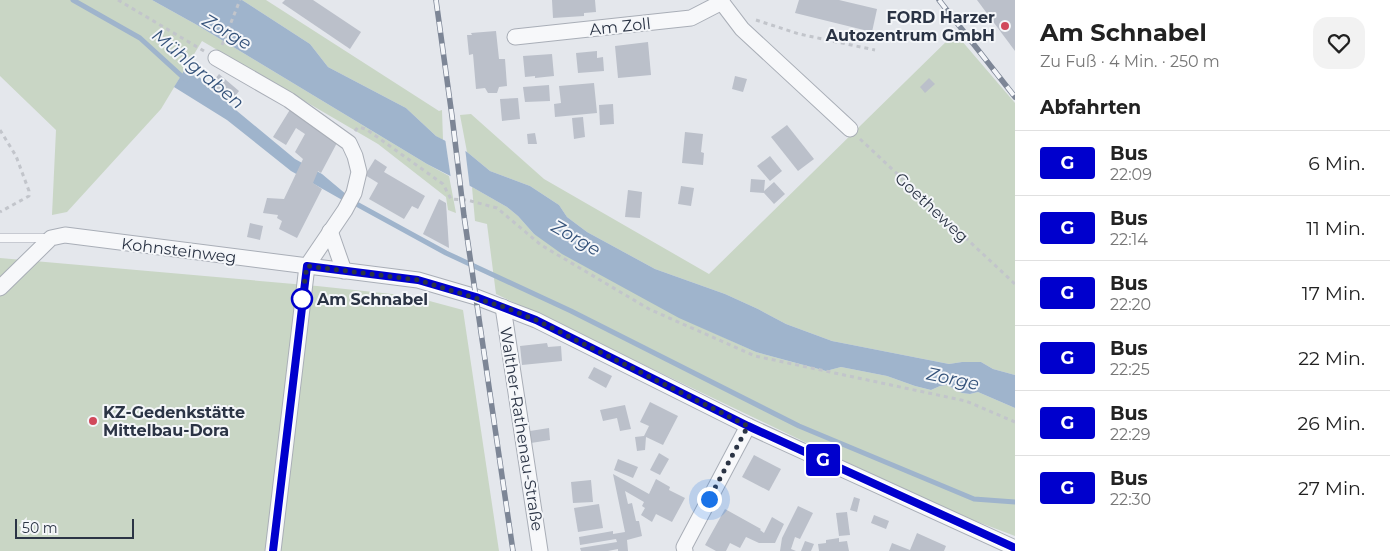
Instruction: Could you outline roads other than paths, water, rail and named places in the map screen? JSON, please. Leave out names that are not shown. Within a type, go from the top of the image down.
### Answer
[{"type":"street","name":"Am Zoll","points":[[515,37],[691,18],[724,5]]},
{"type":"street","points":[[724,5],[742,29],[850,129]]},
{"type":"street","points":[[216,58],[289,100],[350,143],[359,172],[354,193],[345,210],[307,266],[273,551]]},
{"type":"street","points":[[330,232],[344,270]]},
{"type":"street","name":"Kohnsteinweg","points":[[51,238],[65,235],[418,280],[504,307],[536,320],[748,426],[1015,548]]},
{"type":"street","points":[[0,288],[51,238]]},
{"type":"street","name":"Walther-Rathenau-Straße","points":[[504,307],[540,551]]},
{"type":"street","points":[[684,551],[684,547],[748,426]]},
{"type":"lane","name":"Kohnsteinweg","points":[[0,238],[51,238]]},
{"type":"water","name":"Zorge","points":[[152,0],[242,0],[310,44],[328,67],[406,108],[436,136],[467,152],[490,171],[530,186],[559,205],[567,217],[587,232],[655,269],[725,294],[786,324],[832,341],[949,364],[981,362],[993,369],[1015,375],[1015,408],[978,392],[962,393],[947,385],[931,390],[887,376],[841,367],[826,371],[756,352],[679,318],[562,254],[534,234],[507,207],[427,164],[197,25]]},
{"type":"water","points":[[187,66],[231,106],[295,159],[322,174],[347,195],[344,201],[291,171],[227,120],[174,87]]},
{"type":"waterway","name":"Mühlgraben","points":[[73,0],[140,38],[186,80]]},
{"type":"waterway","points":[[351,201],[446,253],[571,311],[799,426],[974,499],[1015,502]]},
{"type":"railway","points":[[436,0],[464,216],[513,551]]},
{"type":"railway","points":[[939,0],[1015,97]]},
{"type":"place","name":"FORD Harzer Autozentrum GmbH","points":[[1005,26]]},
{"type":"place","name":"Am Schnabel","points":[[302,299]]},
{"type":"place","name":"KZ-Gedenkstätte Mittelbau-Dora","points":[[93,421]]}]
